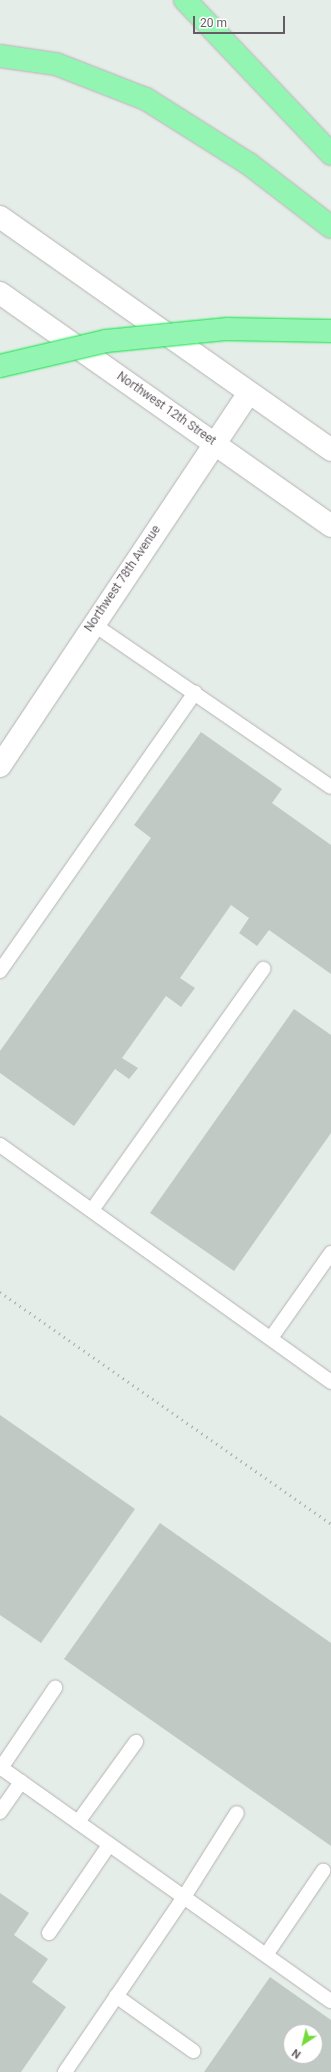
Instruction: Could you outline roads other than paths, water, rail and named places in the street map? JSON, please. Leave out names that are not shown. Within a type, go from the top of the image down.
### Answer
[{"type":"highway","points":[[185,0],[331,154]]},
{"type":"highway","points":[[0,56],[56,64],[146,100],[249,164],[331,227]]},
{"type":"highway","points":[[0,366],[106,341],[227,329],[331,331]]},
{"type":"main road","points":[[0,217],[331,450]]},
{"type":"main road","name":"Northwest 12th Street","points":[[0,293],[331,526]]},
{"type":"main road","name":"Northwest 78th Avenue","points":[[0,766],[93,624],[249,393]]},
{"type":"lane","points":[[93,624],[331,787]]},
{"type":"lane","points":[[0,971],[195,693]]},
{"type":"lane","points":[[92,1210],[263,969]]},
{"type":"lane","points":[[0,1145],[331,1382]]},
{"type":"lane","points":[[270,1338],[331,1253]]},
{"type":"lane","points":[[55,1688],[0,1767],[331,2001]]},
{"type":"lane","points":[[78,1822],[136,1742]]},
{"type":"lane","points":[[0,1812],[21,1782]]},
{"type":"lane","points":[[65,2072],[184,1898],[238,1813]]},
{"type":"lane","points":[[49,1933],[109,1845]]},
{"type":"lane","points":[[266,1955],[323,1871]]},
{"type":"lane","points":[[116,1996],[193,2051]]},
{"type":"railway","points":[[0,1292],[331,1524]]}]
